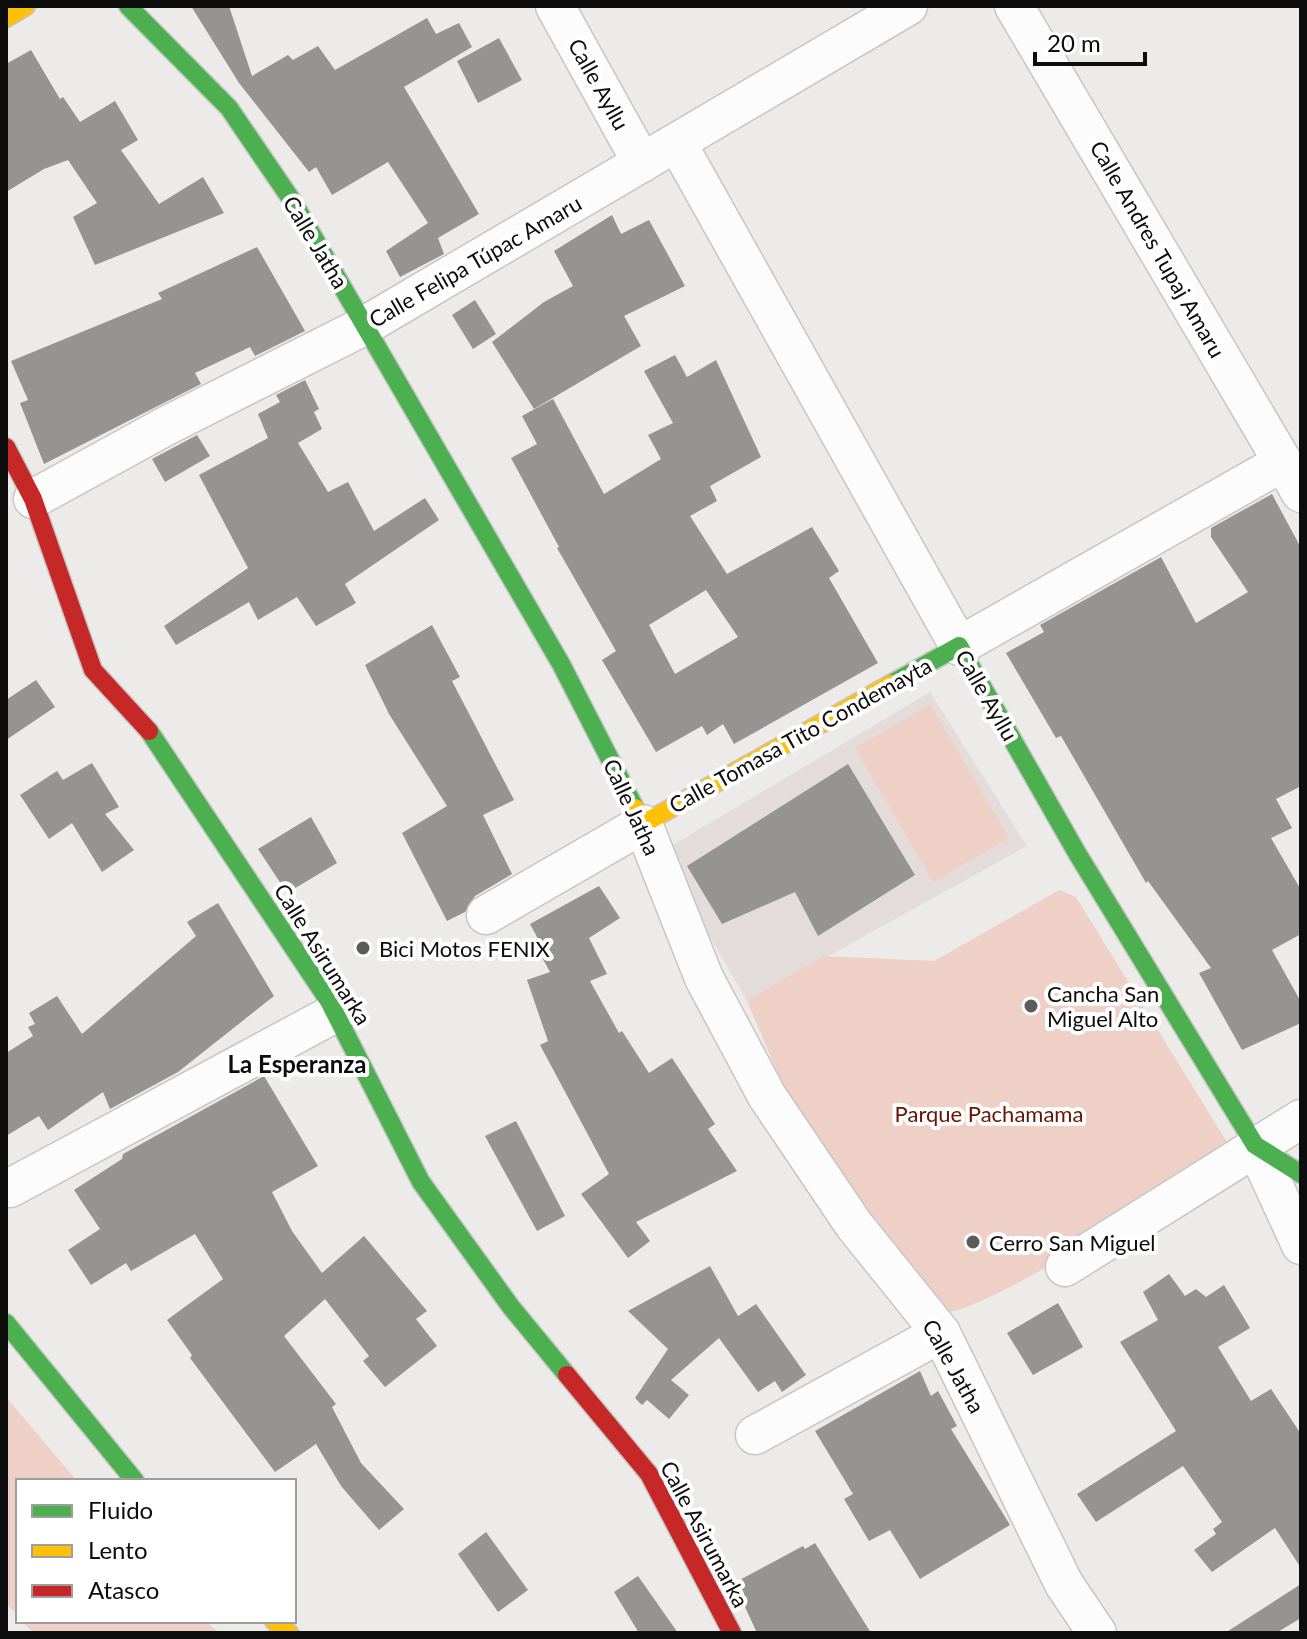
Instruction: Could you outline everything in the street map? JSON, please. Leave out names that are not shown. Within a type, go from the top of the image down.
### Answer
[{"type":"main road","points":[[6,18],[26,6]]},
{"type":"main road","name":"Calle Jatha","points":[[128,6],[229,108],[293,202],[561,664],[643,824]]},
{"type":"main road","name":"Calle Asirumarka","points":[[6,447],[33,499],[93,670],[152,735],[335,1013],[421,1182],[511,1307],[649,1474],[732,1633]]},
{"type":"main road","name":"Calle Tomasa Tito Condemayta","points":[[643,824],[959,646]]},
{"type":"main road","name":"Calle Ayllu","points":[[959,646],[1077,853],[1255,1145]]},
{"type":"main road","points":[[1255,1145],[1301,1174]]},
{"type":"main road","points":[[6,1323],[133,1479]]},
{"type":"street","name":"Calle Ayllu","points":[[555,6],[642,163]]},
{"type":"street","name":"Calle Felipa Túpac Amaru","points":[[33,499],[166,426],[366,325],[908,6]]},
{"type":"street","name":"Calle Andres Tupaj Amaru","points":[[1014,6],[1292,477]]},
{"type":"street","name":"Calle Ayllu","points":[[677,143],[959,646]]},
{"type":"street","name":"Calle Tomasa Tito Condemayta","points":[[959,646],[1292,477]]},
{"type":"street","name":"Calle Tomasa Tito Condemayta","points":[[486,915],[643,824]]},
{"type":"street","name":"Calle Jatha","points":[[643,824],[704,978],[767,1096],[854,1225],[941,1333],[1064,1584],[1097,1633]]},
{"type":"street","points":[[10,1188],[335,1013]]},
{"type":"street","points":[[1065,1267],[1255,1145],[1301,1119]]},
{"type":"street","name":"Calle Ayllu","points":[[1255,1145],[1301,1245]]},
{"type":"street","points":[[755,1435],[941,1333]]},
{"type":"shaded area","points":[[930,692],[1027,846],[747,1001],[661,852]]},
{"type":"green space","points":[[930,704],[1009,838],[933,882],[855,748]]},
{"type":"green space","name":"Parque Pachamama","points":[[1059,890],[1076,897],[1233,1152],[1038,1272],[962,1309],[942,1312],[856,1206],[785,1090],[747,1001],[823,956],[934,961]]},
{"type":"green space","points":[[6,1397],[75,1479],[16,1479],[16,1614],[6,1603]]},
{"type":"green space","points":[[24,1623],[208,1623],[219,1633],[33,1633]]},
{"type":"building","points":[[191,6],[229,6],[252,76],[288,55],[293,60],[318,46],[335,70],[427,18],[436,34],[459,23],[472,47],[404,87],[479,214],[438,238],[444,254],[400,277],[386,251],[428,223],[388,162],[332,195],[316,167],[309,172],[239,83]]},
{"type":"building","points":[[499,38],[522,80],[478,103],[457,61]]},
{"type":"building","points":[[31,50],[60,99],[63,97],[80,122],[115,101],[138,140],[121,150],[159,204],[203,177],[224,213],[95,265],[73,217],[97,203],[68,160],[44,169],[6,192],[6,64]]},
{"type":"building","points":[[612,215],[621,234],[649,220],[685,286],[624,316],[641,346],[534,409],[492,342],[544,302],[573,286],[554,251]]},
{"type":"building","points":[[257,247],[305,331],[255,356],[250,347],[195,373],[201,384],[44,464],[20,403],[28,400],[11,361],[162,299],[158,293]]},
{"type":"building","points":[[475,300],[496,334],[473,349],[452,315]]},
{"type":"building","points":[[675,355],[687,377],[716,360],[761,457],[710,486],[717,501],[690,516],[727,574],[812,527],[839,571],[829,578],[878,663],[734,744],[723,724],[707,735],[702,726],[656,752],[602,660],[616,651],[557,548],[511,458],[537,444],[522,416],[553,399],[604,494],[661,459],[648,435],[673,423],[644,371]],"holes":[[[706,590],[738,637],[675,674],[649,625]]]},
{"type":"building","points":[[305,380],[319,409],[314,412],[322,429],[298,443],[328,492],[348,482],[374,531],[425,498],[439,520],[345,584],[356,603],[316,626],[297,597],[258,620],[249,602],[176,645],[164,626],[248,568],[199,475],[268,438],[258,414],[280,402],[276,395]]},
{"type":"building","points":[[197,435],[210,456],[165,482],[152,459]]},
{"type":"building","points":[[1272,494],[1301,548],[1301,786],[1276,799],[1292,828],[1271,838],[1301,890],[1301,934],[1272,950],[1301,1002],[1301,1023],[1242,1050],[1199,973],[1211,968],[1148,881],[1146,883],[1061,736],[1056,738],[1006,653],[1044,632],[1040,625],[1161,557],[1196,623],[1248,592],[1211,537],[1211,528]]},
{"type":"building","points":[[432,625],[460,677],[452,681],[514,800],[483,815],[512,874],[475,896],[465,912],[447,921],[402,833],[447,806],[389,714],[365,665]]},
{"type":"building","points":[[36,680],[55,707],[6,740],[6,700]]},
{"type":"building","points":[[92,763],[119,807],[105,814],[134,850],[102,872],[72,823],[49,839],[20,795],[57,771],[63,780]]},
{"type":"building","points":[[848,764],[915,875],[818,936],[795,892],[722,924],[687,866]]},
{"type":"building","points":[[311,817],[337,863],[287,893],[258,849]]},
{"type":"building","points":[[599,886],[620,918],[589,938],[607,974],[590,981],[619,1033],[622,1031],[649,1073],[672,1058],[715,1124],[708,1129],[737,1171],[636,1222],[650,1241],[628,1258],[581,1194],[609,1174],[540,1045],[548,1041],[527,980],[550,972],[538,950],[543,948],[530,924]]},
{"type":"building","points":[[218,903],[274,996],[178,1072],[110,1109],[103,1092],[48,1130],[39,1116],[6,1136],[6,1053],[33,1036],[28,1027],[35,1024],[29,1013],[57,996],[82,1034],[196,936],[187,922]]},
{"type":"building","points":[[264,1076],[318,1166],[272,1192],[292,1231],[322,1273],[364,1236],[427,1311],[416,1319],[437,1346],[385,1387],[363,1361],[369,1356],[325,1299],[284,1336],[336,1404],[332,1407],[361,1463],[404,1509],[379,1530],[341,1486],[316,1444],[275,1472],[190,1358],[192,1355],[167,1320],[223,1279],[195,1234],[131,1271],[126,1263],[91,1285],[68,1250],[100,1229],[74,1190],[122,1159],[123,1154]]},
{"type":"building","points":[[516,1121],[565,1216],[537,1231],[485,1136]]},
{"type":"building","points":[[710,1266],[738,1316],[756,1304],[806,1375],[782,1392],[775,1381],[758,1392],[719,1338],[671,1380],[689,1395],[669,1419],[647,1400],[642,1405],[635,1398],[668,1349],[628,1311]]},
{"type":"building","points":[[1169,1274],[1185,1296],[1196,1289],[1206,1297],[1224,1285],[1250,1328],[1218,1347],[1251,1401],[1271,1389],[1301,1434],[1301,1568],[1275,1528],[1212,1572],[1194,1550],[1216,1534],[1213,1529],[1222,1522],[1183,1466],[1096,1522],[1077,1494],[1176,1431],[1120,1342],[1158,1320],[1143,1292]]},
{"type":"building","points":[[1058,1303],[1083,1347],[1033,1375],[1007,1333]]},
{"type":"building","points":[[920,1371],[931,1396],[938,1391],[957,1426],[951,1429],[1010,1525],[920,1579],[890,1530],[869,1541],[844,1499],[853,1494],[815,1431]]},
{"type":"building","points":[[486,1532],[528,1590],[498,1612],[458,1554]]},
{"type":"building","points":[[815,1543],[871,1633],[757,1633],[734,1583],[803,1546],[805,1549]]},
{"type":"building","points":[[638,1576],[678,1633],[639,1633],[614,1592]]},
{"type":"building","points":[[1301,1584],[1301,1618],[1276,1633],[1225,1633]]},
{"type":"traffic: fast","points":[[128,6],[229,108],[293,202],[561,664],[635,808]]},
{"type":"traffic: fast","points":[[891,684],[959,646],[1077,853],[1255,1145],[1301,1174]]},
{"type":"traffic: fast","points":[[149,731],[329,1001],[421,1182],[511,1307],[567,1375]]},
{"type":"traffic: fast","points":[[6,1323],[133,1479]]},
{"type":"traffic: slow","points":[[6,18],[26,6]]},
{"type":"traffic: slow","points":[[635,808],[643,824],[891,684]]},
{"type":"traffic: slow","points":[[276,1623],[289,1633]]},
{"type":"traffic: jam","points":[[6,447],[33,499],[93,670],[149,731]]},
{"type":"traffic: jam","points":[[567,1375],[649,1474],[732,1633]]},
{"type":"place","name":"Bici Motos FENIX","points":[[363,948]]},
{"type":"place","name":"Cancha San Miguel Alto","points":[[1031,1006]]},
{"type":"place","name":"Cerro San Miguel","points":[[973,1242]]},
{"type":"district","name":"La Esperanza","points":[[297,1063]]}]
